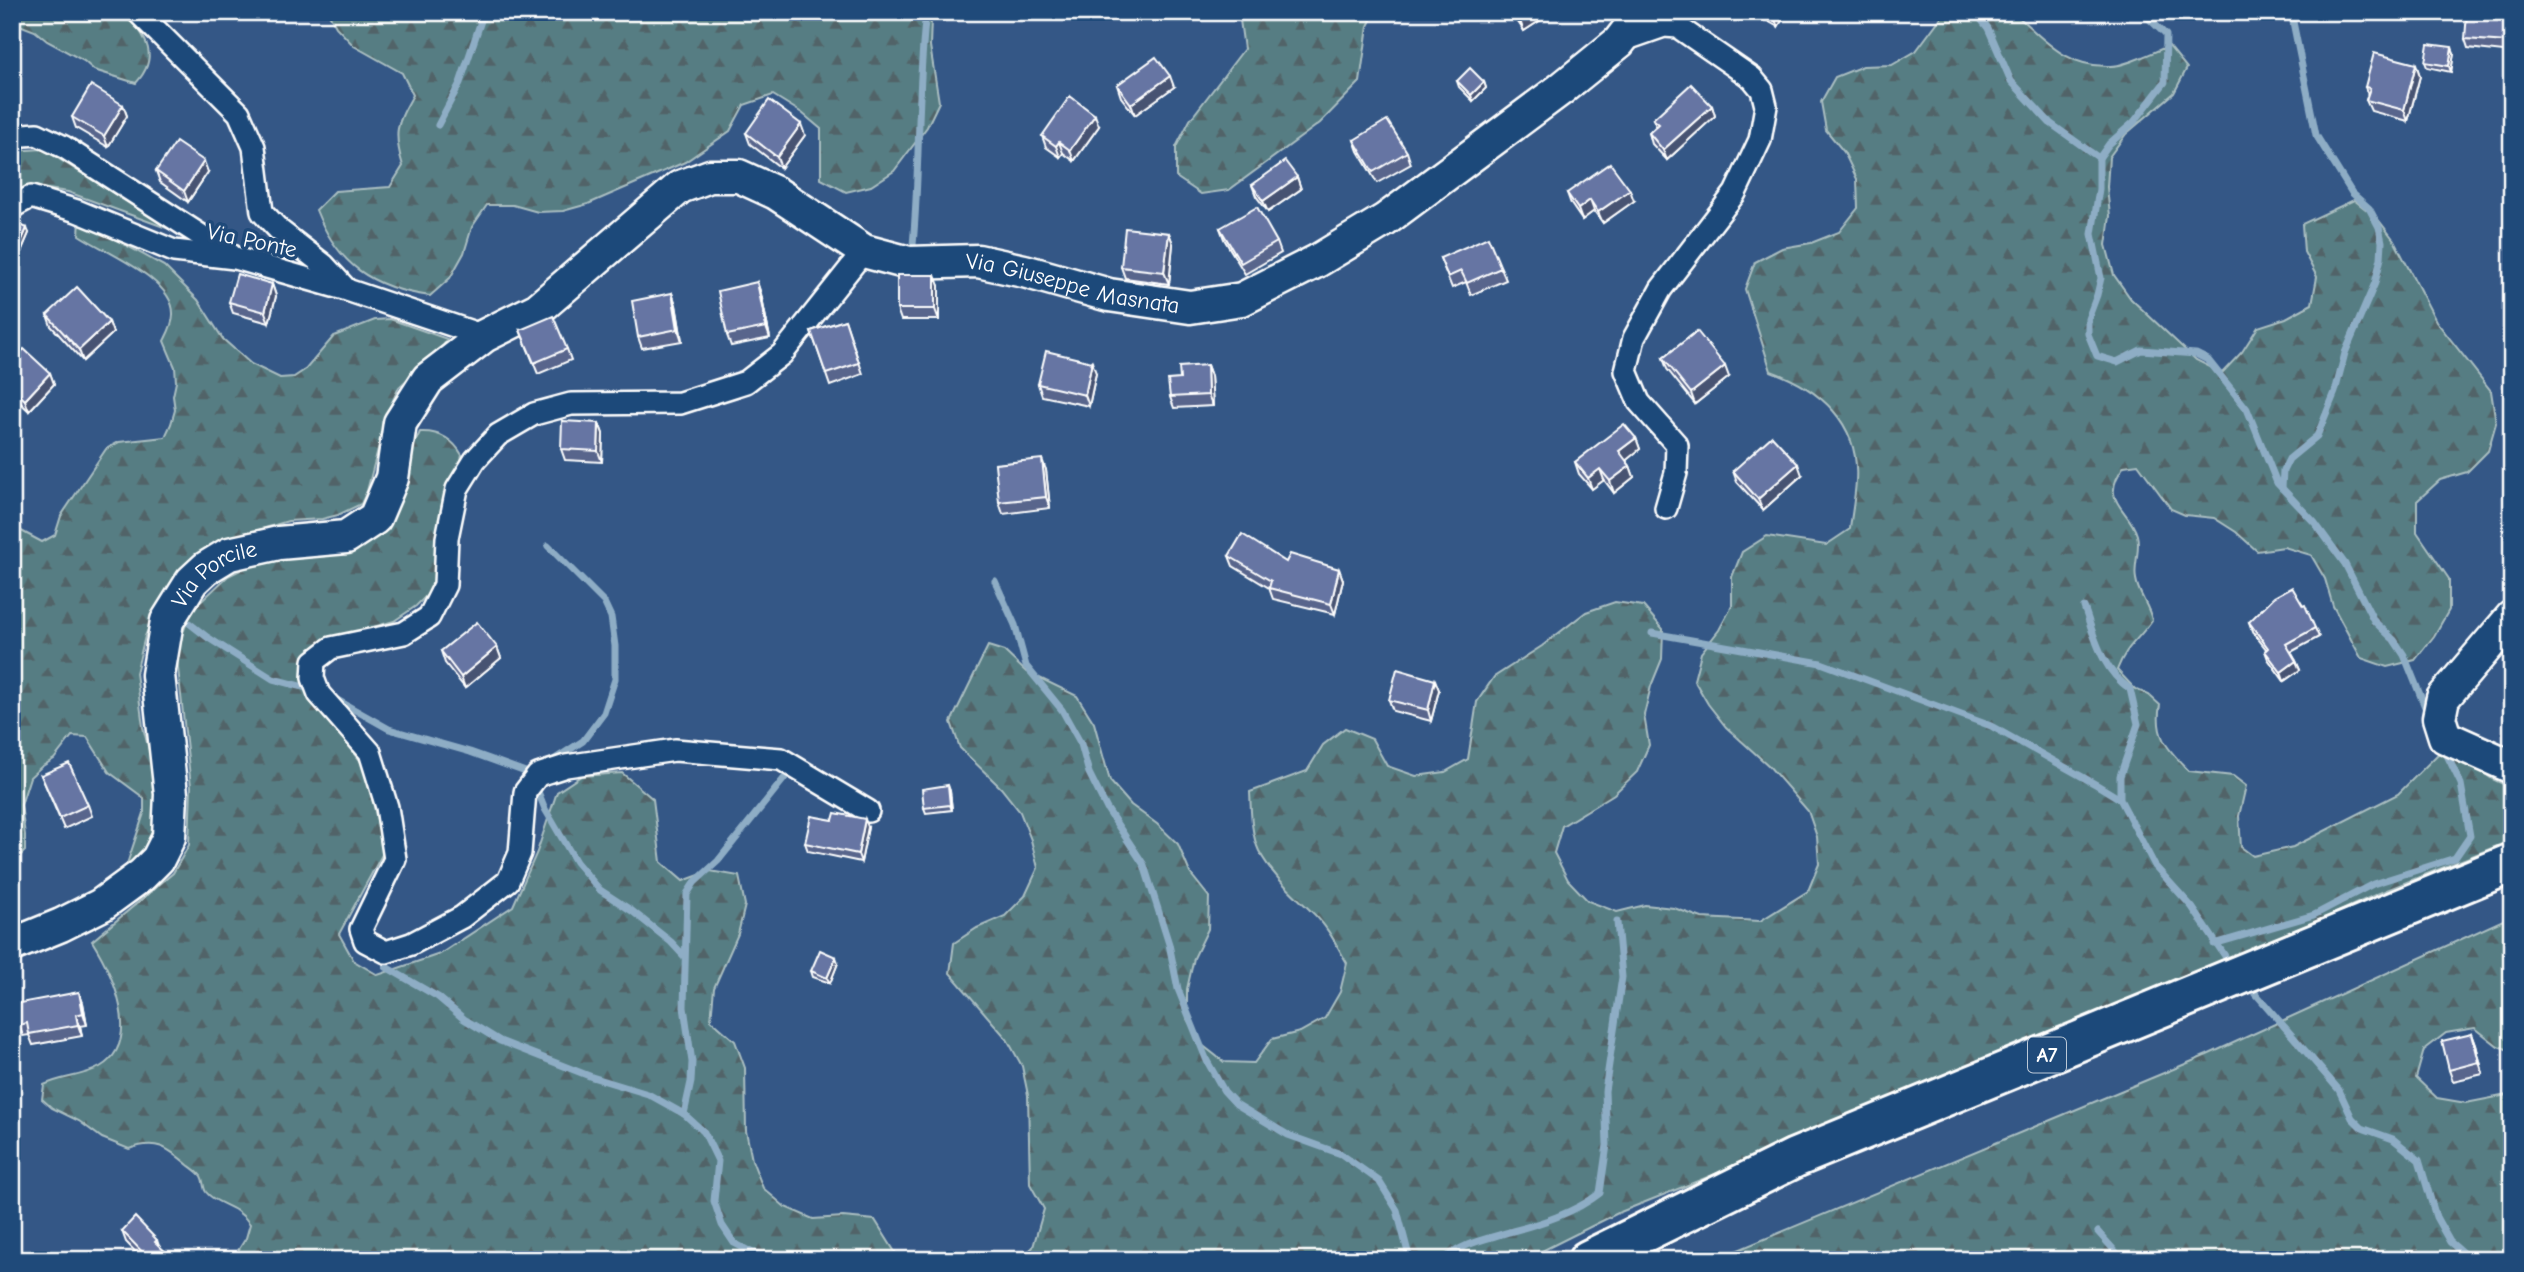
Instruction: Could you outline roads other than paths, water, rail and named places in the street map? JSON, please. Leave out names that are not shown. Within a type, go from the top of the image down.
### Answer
[{"type":"highway","name":"A7","points":[[1588,1260],[1795,1158],[2512,863]]},
{"type":"street","points":[[138,12],[239,113],[254,146],[262,212],[279,230],[324,264],[347,290]]},
{"type":"street","name":"Via Giuseppe Masnata","points":[[484,336],[538,309],[680,187],[710,176],[739,176],[776,193],[864,251],[909,263],[978,261],[1109,295],[1190,307],[1242,299],[1317,261],[1385,220],[1527,116],[1619,42],[1642,12]]},
{"type":"street","points":[[1619,42],[1664,26],[1678,27],[1752,78],[1762,90],[1766,106],[1760,140],[1735,193],[1661,289],[1634,338],[1626,370],[1639,402],[1676,445],[1676,473],[1666,508]]},
{"type":"street","points":[[12,136],[37,134],[64,147],[235,258]]},
{"type":"street","name":"Via Ponte","points":[[12,207],[31,197],[77,211],[174,251],[235,258],[347,290],[484,336]]},
{"type":"street","points":[[864,251],[782,354],[746,382],[680,403],[571,404],[534,414],[498,435],[475,460],[457,489],[447,538],[445,585],[429,617],[404,633],[331,648],[314,661],[313,678],[319,694],[370,752],[387,807],[395,859],[360,929],[365,941],[386,952],[411,944],[463,916],[508,881],[520,853],[525,792],[538,775],[566,766],[676,750],[781,759],[868,811]]},
{"type":"street","name":"Via Porcile","points":[[12,945],[101,905],[142,875],[158,859],[169,837],[171,794],[159,675],[167,621],[192,581],[206,568],[229,554],[279,543],[345,537],[376,519],[392,478],[401,423],[428,379],[484,336]]},
{"type":"street","points":[[2512,617],[2444,698],[2439,718],[2445,737],[2512,767]]},
{"type":"waterway","points":[[438,125],[460,83],[484,12]]},
{"type":"waterway","points":[[913,245],[926,12]]},
{"type":"waterway","points":[[1975,12],[1988,28],[2011,81],[2050,123],[2099,158]]},
{"type":"waterway","points":[[2142,12],[2166,35],[2165,82],[2134,122],[2109,144],[2099,158],[2099,189],[2092,234],[2101,278],[2088,319],[2088,334],[2097,356],[2117,362],[2141,350],[2196,354],[2208,360],[2247,409],[2277,483],[2315,523],[2345,564],[2374,621],[2394,640],[2404,655],[2429,717]]},
{"type":"waterway","points":[[2282,488],[2283,471],[2289,459],[2317,436],[2335,392],[2345,353],[2375,283],[2382,242],[2379,227],[2369,208],[2352,193],[2316,135],[2291,12]]},
{"type":"waterway","points":[[548,546],[604,602],[611,617],[615,646],[615,679],[604,713],[583,741],[552,761]]},
{"type":"waterway","points":[[995,581],[1015,625],[1026,666],[1062,710],[1081,744],[1089,773],[1107,809],[1144,865],[1169,944],[1178,989],[1207,1061],[1224,1091],[1236,1104],[1288,1135],[1341,1154],[1379,1181],[1397,1210],[1410,1260]]},
{"type":"waterway","points":[[2084,607],[2106,663],[2130,689],[2138,724],[2120,776],[2120,799]]},
{"type":"waterway","points":[[180,616],[207,637],[273,679],[315,690]]},
{"type":"waterway","points":[[1652,633],[1821,663],[1991,726],[2097,785],[2120,799],[2155,866],[2192,907],[2225,956]]},
{"type":"waterway","points":[[332,697],[389,729],[470,752],[531,774],[545,809],[576,862],[600,890],[632,911],[684,956]]},
{"type":"waterway","points":[[2214,944],[2314,915],[2373,884],[2455,858],[2470,836],[2461,784],[2443,747]]},
{"type":"waterway","points":[[684,1114],[692,1062],[684,1007],[687,894],[694,883],[718,861],[787,775],[785,769]]},
{"type":"waterway","points":[[1443,1260],[1474,1242],[1568,1212],[1600,1193],[1607,1145],[1605,1091],[1622,977],[1617,922]]},
{"type":"waterway","points":[[386,967],[438,997],[464,1019],[500,1041],[592,1077],[648,1094],[684,1114],[704,1132],[718,1161],[714,1201],[722,1225],[734,1243],[753,1253],[772,1256],[775,1260]]},
{"type":"waterway","points":[[2256,994],[2339,1090],[2352,1118],[2362,1128],[2393,1139],[2419,1160],[2436,1217],[2450,1242],[2471,1260]]},
{"type":"waterway","points":[[2098,1232],[2123,1260]]}]
